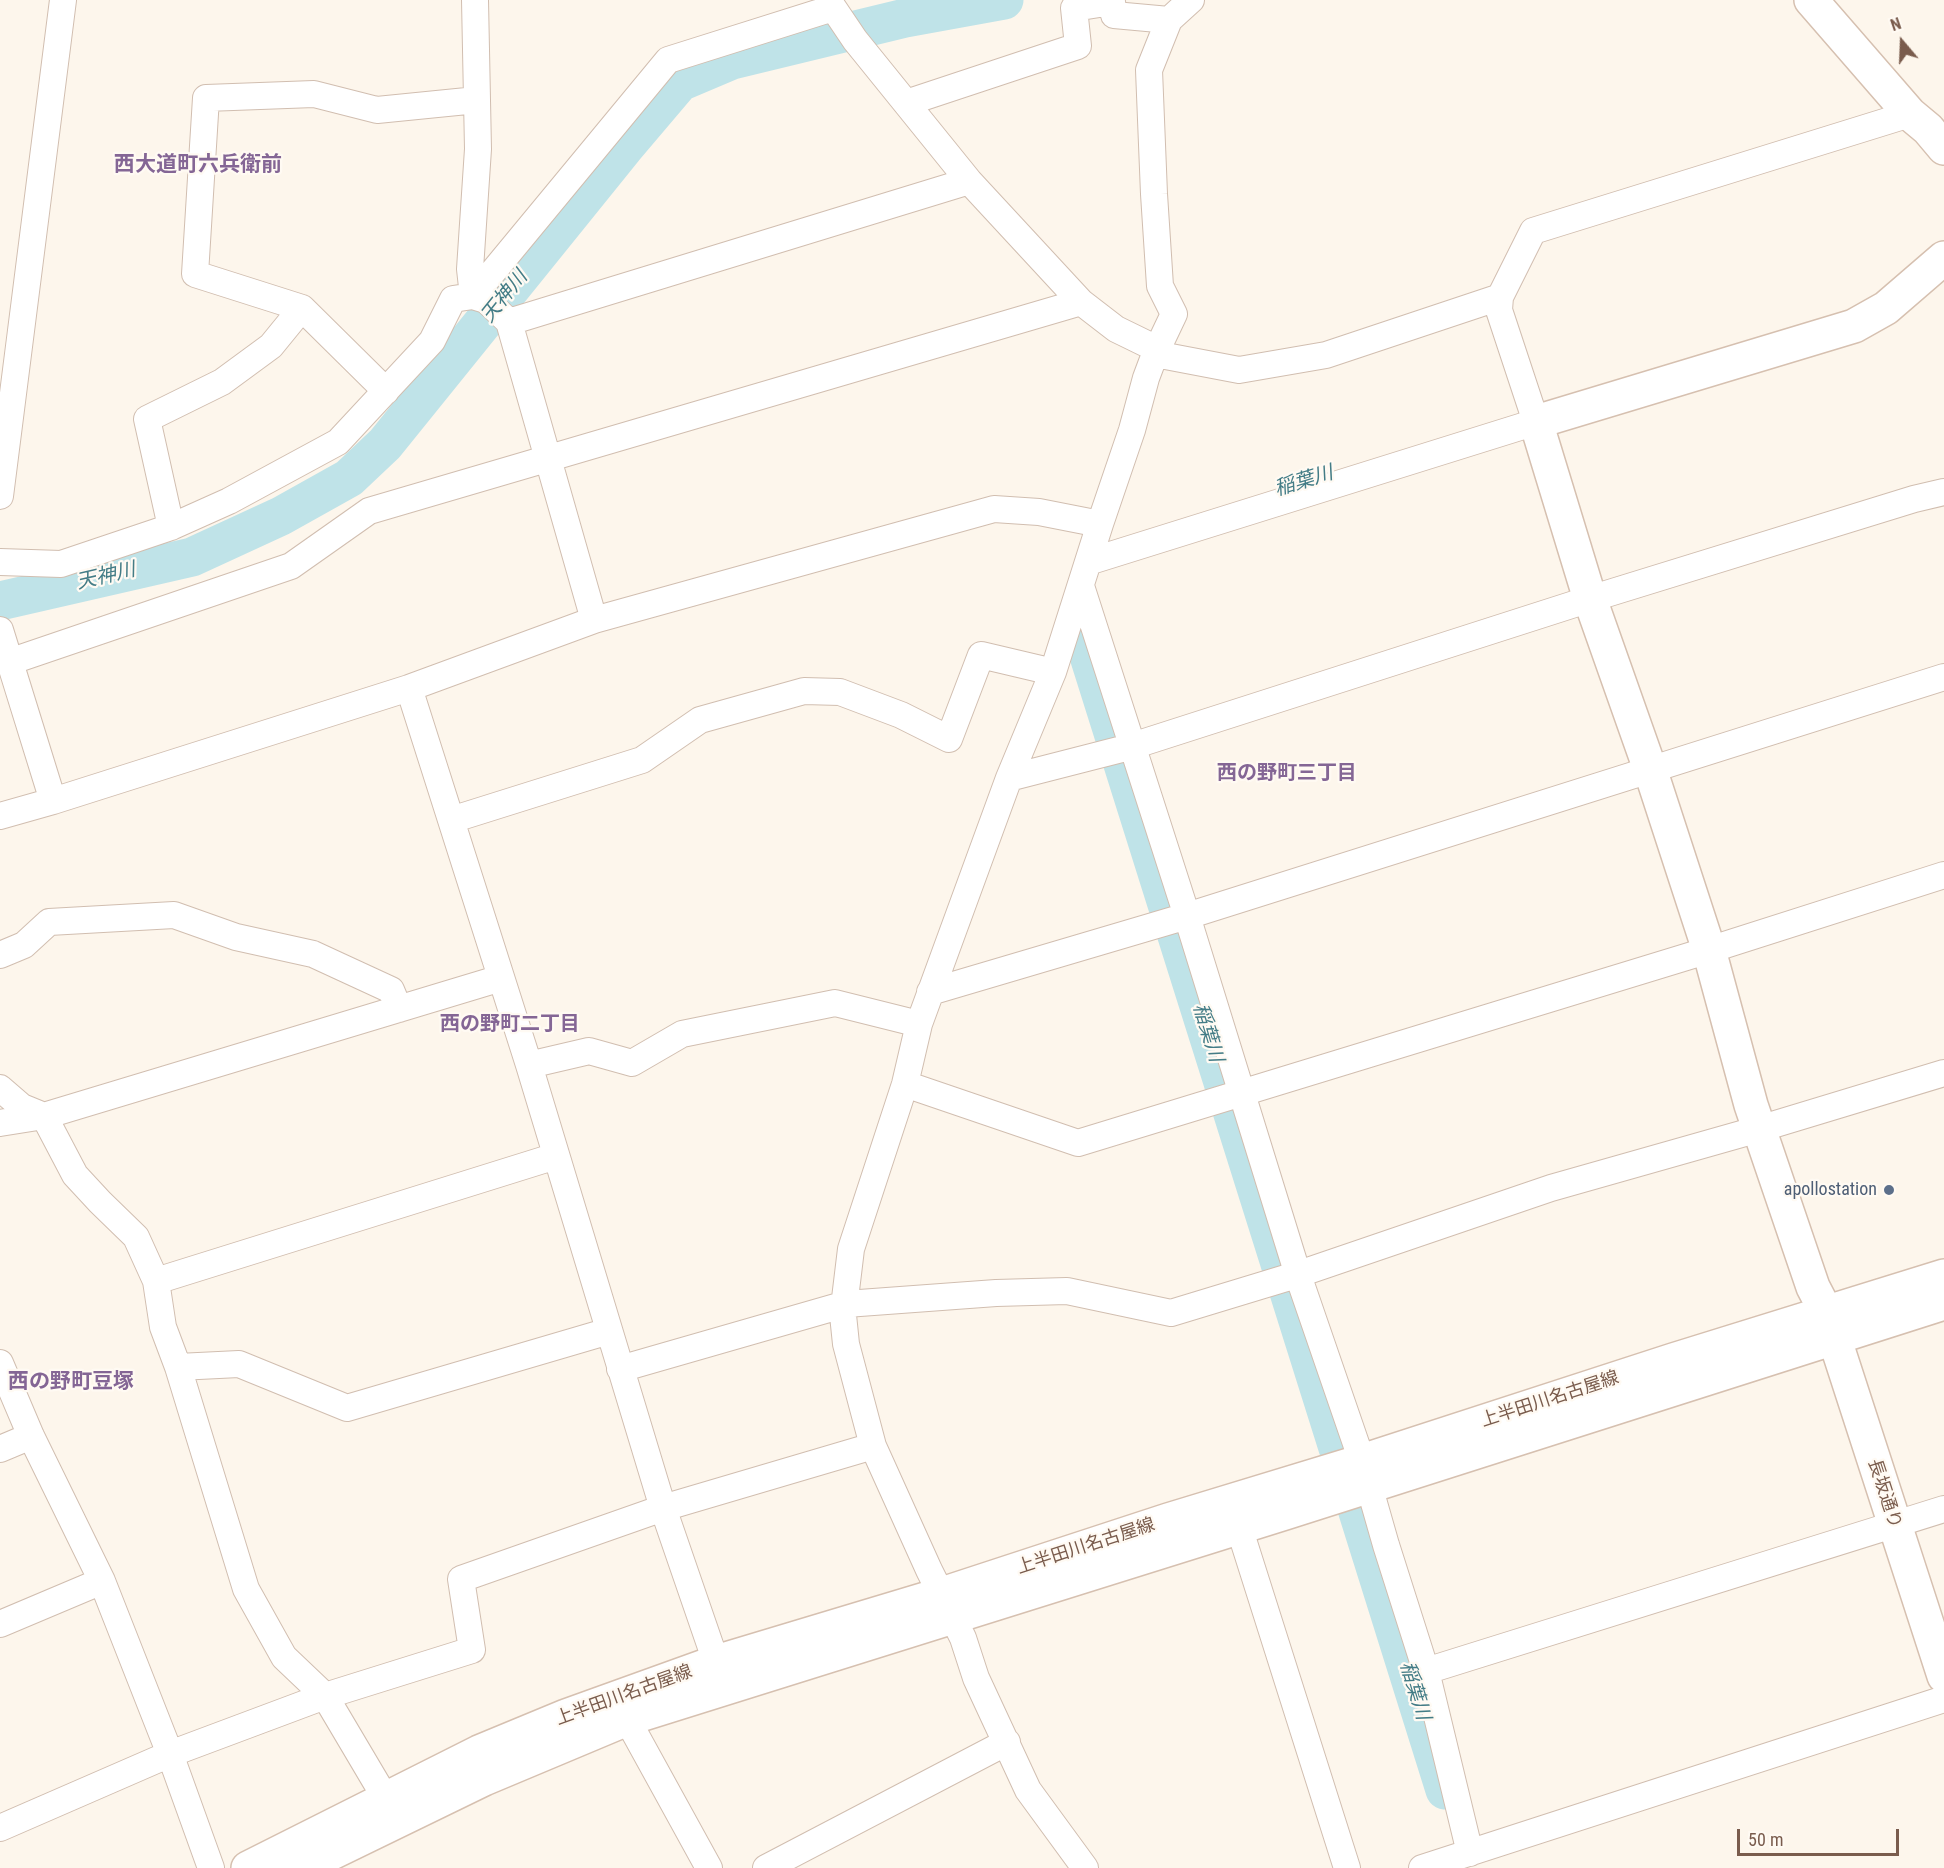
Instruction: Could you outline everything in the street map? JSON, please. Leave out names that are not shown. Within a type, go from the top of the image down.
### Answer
[{"type":"main road","points":[[1811,0],[1932,129]]},
{"type":"main road","points":[[1536,422],[1854,326],[1886,308],[1944,258]]},
{"type":"main road","name":"長坂通り","points":[[1536,422],[1590,599],[1650,769],[1709,950],[1751,1105],[1813,1287],[1830,1325],[1944,1676]]},
{"type":"main road","name":"上半田川名古屋線","points":[[301,1868],[484,1779],[627,1719],[947,1605],[1168,1520],[1365,1473],[1830,1325],[1944,1275]]},
{"type":"main road","name":"上半田川名古屋線","points":[[1830,1325],[1944,1303]]},
{"type":"main road","name":"上半田川名古屋線","points":[[248,1868],[479,1752],[566,1716],[716,1662],[947,1605],[1239,1527],[1365,1473]]},
{"type":"street","points":[[0,496],[63,0]]},
{"type":"street","points":[[474,0],[478,149],[470,269],[479,298],[508,321],[594,620]]},
{"type":"street","points":[[1079,1866],[1028,1790],[976,1677],[963,1638],[928,1570],[873,1446],[846,1344],[843,1315],[846,1304],[850,1250],[905,1084],[919,1024],[1009,778],[1053,672],[1156,351],[1174,314],[1160,286],[1149,70],[1169,20],[1191,0]]},
{"type":"street","points":[[906,103],[1078,46],[1074,8],[1112,2],[1114,15],[1169,20]]},
{"type":"street","points":[[0,562],[61,564],[171,527],[229,501],[338,442],[432,341],[453,299],[479,298],[668,60],[832,6],[855,40],[969,181],[1081,302],[1116,329],[1156,351],[1239,370],[1326,355],[1500,297]]},
{"type":"street","points":[[386,391],[302,308],[195,274],[206,98],[314,94],[376,110],[477,100]]},
{"type":"street","points":[[1084,574],[1536,422],[1499,310],[1500,297],[1533,231],[1932,129]]},
{"type":"street","points":[[508,321],[969,181]]},
{"type":"street","points":[[9,662],[291,566],[369,511],[1081,302]]},
{"type":"street","points":[[171,527],[147,419],[222,382],[271,346],[302,308]]},
{"type":"street","points":[[1009,778],[1122,749],[1590,599],[1914,499],[1944,492]]},
{"type":"street","points":[[0,816],[409,688],[594,620],[994,509],[1039,512],[1100,524]]},
{"type":"street","points":[[1084,574],[1122,749],[1185,916],[1232,1096],[1289,1277],[1365,1473],[1426,1671],[1450,1861],[1944,1699]]},
{"type":"street","points":[[0,630],[52,801]]},
{"type":"street","points":[[451,820],[642,760],[700,720],[804,691],[840,692],[901,715],[949,739],[981,655],[1053,672]]},
{"type":"street","points":[[930,992],[1185,916],[1944,677]]},
{"type":"street","points":[[409,688],[529,1065],[663,1508],[716,1662]]},
{"type":"street","points":[[905,1084],[1078,1143],[1709,950],[1944,875]]},
{"type":"street","points":[[0,955],[24,945],[49,922],[174,915],[236,937],[313,954],[391,990],[399,1009]]},
{"type":"street","points":[[0,1123],[44,1116],[501,978]]},
{"type":"street","points":[[529,1065],[590,1051],[632,1063],[682,1034],[835,1003],[919,1024]]},
{"type":"street","points":[[620,1369],[846,1304],[996,1293],[1067,1291],[1171,1313],[1289,1277],[1551,1188],[1944,1073]]},
{"type":"street","points":[[0,1088],[22,1107],[44,1116],[75,1175],[136,1237],[156,1281],[163,1327],[178,1367],[246,1589],[284,1657],[325,1696],[386,1799]]},
{"type":"street","points":[[156,1281],[556,1156]]},
{"type":"street","points":[[178,1367],[239,1364],[347,1408],[609,1331]]},
{"type":"street","points":[[0,1363],[31,1436],[102,1581],[170,1754],[211,1868]]},
{"type":"street","points":[[0,1449],[31,1436]]},
{"type":"street","points":[[0,1828],[170,1754],[325,1696],[472,1650],[461,1579],[663,1508],[873,1446]]},
{"type":"street","points":[[1426,1671],[1944,1509]]},
{"type":"street","points":[[1239,1527],[1347,1868]]},
{"type":"street","points":[[0,1624],[102,1581]]},
{"type":"street","points":[[627,1719],[709,1868]]},
{"type":"street","points":[[766,1868],[1007,1742]]},
{"type":"waterway","name":"天神川","points":[[0,601],[192,557],[281,516],[349,478],[385,444],[680,82],[732,60],[905,18],[1004,0]]},
{"type":"waterway","name":"稲葉川","points":[[1077,618],[1338,1448]]},
{"type":"waterway","name":"稲葉川","points":[[1357,1509],[1445,1790]]},
{"type":"place","name":"apollostation","points":[[1889,1190]]},
{"type":"district","name":"西大道町六兵衛前","points":[[198,166]]},
{"type":"district","name":"西の野町三丁目","points":[[1287,774]]},
{"type":"district","name":"西の野町二丁目","points":[[510,1025]]},
{"type":"district","name":"西の野町豆塚","points":[[71,1383]]}]
